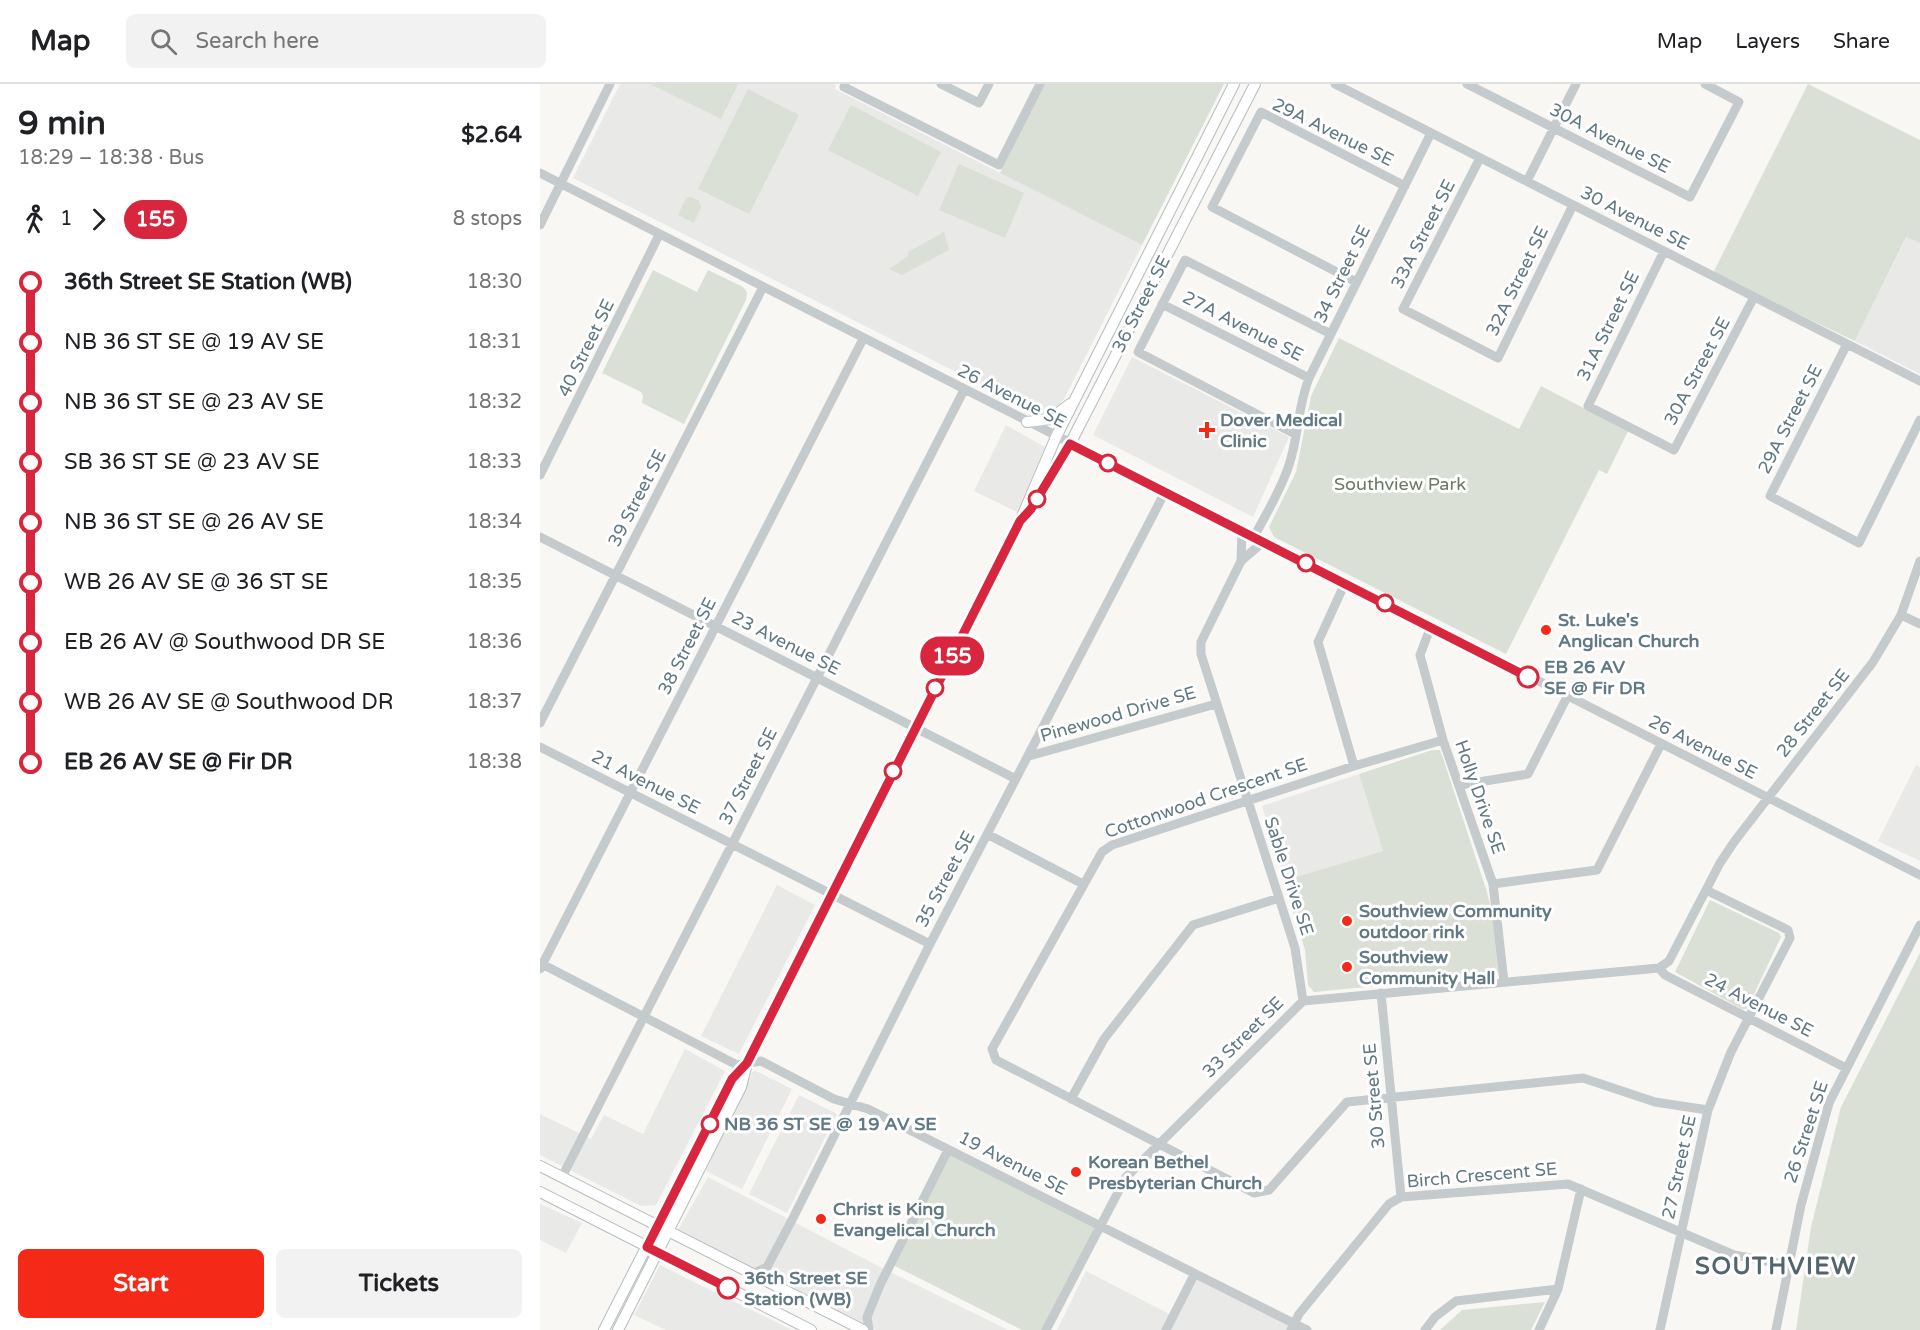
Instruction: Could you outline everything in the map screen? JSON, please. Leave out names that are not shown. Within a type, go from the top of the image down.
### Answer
[{"type":"main road","name":"36 Street SE","points":[[618,1330],[741,1087],[747,1063],[1020,521],[1023,509],[1056,437],[1234,84]]},
{"type":"main road","name":"36 Street SE","points":[[1020,521],[1031,509],[1070,444],[1255,85]]},
{"type":"main road","points":[[1027,422],[1050,419],[1075,400]]},
{"type":"main road","name":"36 Street SE","points":[[604,1330],[732,1079],[747,1063]]},
{"type":"main road","points":[[540,1166],[863,1330]]},
{"type":"main road","points":[[540,1192],[811,1330]]},
{"type":"street","points":[[540,225],[610,84]]},
{"type":"street","points":[[845,84],[844,87],[999,165],[1040,84]]},
{"type":"street","points":[[942,84],[979,103],[989,84]]},
{"type":"street","name":"30 Avenue SE","points":[[1335,84],[1920,381]]},
{"type":"street","name":"30A Avenue SE","points":[[1467,84],[1690,198],[1739,102],[1705,84]]},
{"type":"street","points":[[1527,182],[1576,84]]},
{"type":"street","name":"29A Avenue SE","points":[[1356,282],[1212,207],[1261,112],[1405,186]]},
{"type":"street","name":"34 Street SE","points":[[1295,434],[1297,412],[1309,378],[1431,133]]},
{"type":"street","name":"33A Street SE","points":[[1451,334],[1403,309],[1480,158]]},
{"type":"street","name":"26 Avenue SE","points":[[540,174],[1920,875]]},
{"type":"street","name":"32A Street SE","points":[[1451,334],[1498,358],[1573,204]]},
{"type":"street","name":"40 Street SE","points":[[540,475],[659,235]]},
{"type":"street","name":"31A Street SE","points":[[1631,428],[1588,405],[1664,251]]},
{"type":"street","points":[[1295,434],[1138,352],[1185,260],[1331,334]]},
{"type":"street","name":"39 Street SE","points":[[540,723],[763,287]]},
{"type":"street","name":"30A Street SE","points":[[1631,428],[1674,450],[1754,297]]},
{"type":"street","name":"27A Avenue SE","points":[[1162,304],[1309,378]]},
{"type":"street","name":"38 Street SE","points":[[541,966],[863,339]]},
{"type":"street","name":"29A Street SE","points":[[1847,344],[1770,496],[1859,543],[1920,420]]},
{"type":"street","name":"37 Street SE","points":[[562,1177],[964,390]]},
{"type":"street","name":"Sable Drive SE","points":[[1295,434],[1288,467],[1258,540],[1241,561],[1201,642],[1201,654],[1295,948],[1303,1000]]},
{"type":"street","name":"35 Street SE","points":[[752,1274],[767,1267],[930,944],[1165,492]]},
{"type":"street","name":"Sable Drive SE","points":[[1241,561],[1242,531]]},
{"type":"street","name":"23 Avenue SE","points":[[540,537],[1016,779]]},
{"type":"street","name":"28 Street SE","points":[[1659,968],[1669,961],[1720,863],[1767,798],[1873,662],[1901,615],[1920,561]]},
{"type":"street","points":[[1345,583],[1318,642],[1354,766]]},
{"type":"street","points":[[1901,615],[1920,624]]},
{"type":"street","name":"Holly Drive SE","points":[[1431,626],[1420,655],[1443,740],[1493,884],[1504,982]]},
{"type":"street","points":[[1460,785],[1528,774],[1567,697]]},
{"type":"street","name":"Pinewood Drive SE","points":[[1029,756],[1216,704]]},
{"type":"street","name":"Cottonwood Crescent SE","points":[[1443,740],[1248,800],[1112,845],[1102,852],[992,1049],[996,1060],[1254,1193],[1269,1190],[1347,1102],[1583,1078],[1655,1102],[1708,1110]]},
{"type":"street","points":[[1493,884],[1597,870],[1661,744]]},
{"type":"street","name":"21 Avenue SE","points":[[540,747],[930,944]]},
{"type":"street","points":[[987,834],[1083,884]]},
{"type":"street","name":"27 Street SE","points":[[1660,1330],[1708,1110],[1731,1052],[1790,938],[1788,930],[1706,890]]},
{"type":"street","points":[[1071,1099],[1104,1039],[1193,925],[1279,898]]},
{"type":"street","name":"26 Street SE","points":[[1776,1330],[1789,1265],[1829,1103],[1920,925]]},
{"type":"street","name":"19 Avenue SE","points":[[541,966],[737,1065],[760,1061],[834,1099],[868,1109],[1099,1225],[1292,1327],[1307,1330]]},
{"type":"street","name":"33 Street SE","points":[[1046,1330],[1126,1177],[1303,1000],[1659,968]]},
{"type":"street","name":"24 Avenue SE","points":[[1659,968],[1665,975],[1846,1068]]},
{"type":"street","name":"30 Street SE","points":[[1381,993],[1401,1197]]},
{"type":"street","points":[[869,1330],[867,1317],[948,1150]]},
{"type":"street","name":"Birch Crescent SE","points":[[1292,1327],[1389,1204],[1401,1197],[1568,1184],[1734,1255],[1789,1265]]},
{"type":"street","points":[[1539,1330],[1558,1289],[1581,1189]]},
{"type":"street","points":[[1166,1330],[1194,1275]]},
{"type":"street","points":[[1425,1330],[1435,1317],[1456,1301],[1558,1289]]},
{"type":"shaded area","points":[[620,84],[833,84],[836,85],[835,89],[1142,245],[1064,399],[1054,412],[1041,415],[573,178]]},
{"type":"shaded area","points":[[1907,236],[1920,243],[1920,374],[1855,341]]},
{"type":"shaded area","points":[[1132,357],[1289,437],[1253,517],[1093,435]]},
{"type":"shaded area","points":[[1006,425],[1045,447],[1017,512],[974,491]]},
{"type":"shaded area","points":[[1916,765],[1920,767],[1920,861],[1878,841]]},
{"type":"shaded area","points":[[1359,774],[1383,851],[1285,881],[1262,806]]},
{"type":"shaded area","points":[[777,885],[815,905],[739,1054],[701,1036]]},
{"type":"shaded area","points":[[685,1049],[725,1071],[656,1205],[641,1206],[540,1155],[540,1114],[591,1139],[604,1115],[643,1134]]},
{"type":"shaded area","points":[[756,1071],[792,1089],[742,1189],[706,1171],[752,1072]]},
{"type":"shaded area","points":[[799,1095],[837,1114],[787,1213],[749,1194]]},
{"type":"shaded area","points":[[708,1177],[880,1267],[1008,1330],[876,1330],[677,1232]]},
{"type":"shaded area","points":[[540,1204],[582,1223],[566,1253],[540,1240]]},
{"type":"shaded area","points":[[660,1265],[792,1330],[666,1330],[634,1315]]},
{"type":"shaded area","points":[[1086,1271],[1173,1316],[1194,1275],[1307,1330],[1057,1330]]},
{"type":"green space","points":[[650,84],[738,84],[721,119]]},
{"type":"green space","points":[[1043,84],[1224,84],[1142,245],[1000,173]]},
{"type":"green space","points":[[1808,84],[1920,140],[1920,243],[1906,237],[1855,341],[1713,273]]},
{"type":"green space","points":[[748,89],[799,115],[749,214],[698,189]]},
{"type":"green space","points":[[851,105],[941,152],[918,196],[828,150]]},
{"type":"green space","points":[[959,164],[1024,193],[1005,238],[939,210]]},
{"type":"green space","points":[[691,197],[699,201],[701,207],[694,223],[678,215],[686,198]]},
{"type":"green space","points":[[944,232],[949,250],[902,275],[889,269],[908,256],[908,252]]},
{"type":"green space","points":[[653,270],[697,292],[708,270],[743,287],[747,292],[746,300],[684,424],[642,403],[641,392],[602,373]]},
{"type":"green space","name":"Southview Park","points":[[1339,338],[1519,429],[1541,386],[1628,431],[1607,474],[1599,470],[1506,654],[1274,537],[1269,527],[1296,472],[1311,396]]},
{"type":"green space","points":[[1432,750],[1440,750],[1487,892],[1492,912],[1498,972],[1492,975],[1314,992],[1308,985],[1305,950],[1283,881],[1383,851],[1359,774]]},
{"type":"green space","points":[[1710,900],[1779,933],[1781,937],[1747,1009],[1742,1009],[1675,972]]},
{"type":"green space","points":[[1920,953],[1920,1330],[1796,1330],[1811,1227],[1841,1107]]},
{"type":"green space","points":[[948,1150],[1099,1225],[1046,1330],[1022,1330],[891,1264]]},
{"type":"green space","points":[[1545,1302],[1531,1330],[1440,1330],[1462,1310]]},
{"type":"bus line","name":"155","points":[[728,1288],[647,1247],[732,1079],[747,1063],[1020,521],[1031,509],[1070,444],[1528,677]]},
{"type":"place","name":"Dover Medical Clinic","points":[[1207,430]]},
{"type":"place","name":"St. Luke's Anglican Church","points":[[1546,630]]},
{"type":"place","name":"EB 26 AV SE @ Fir DR","points":[[1528,677]]},
{"type":"place","name":"Southview Community outdoor rink","points":[[1347,921]]},
{"type":"place","name":"Southview Community Hall","points":[[1347,967]]},
{"type":"place","name":"NB 36 ST SE @ 19 AV SE","points":[[710,1124]]},
{"type":"place","name":"Korean Bethel Presbyterian Church","points":[[1076,1172]]},
{"type":"place","name":"Christ is King Evangelical Church","points":[[821,1219]]},
{"type":"place","name":"36th Street SE Station (WB)","points":[[728,1288]]},
{"type":"district","name":"SOUTHVIEW","points":[[1776,1266]]}]
